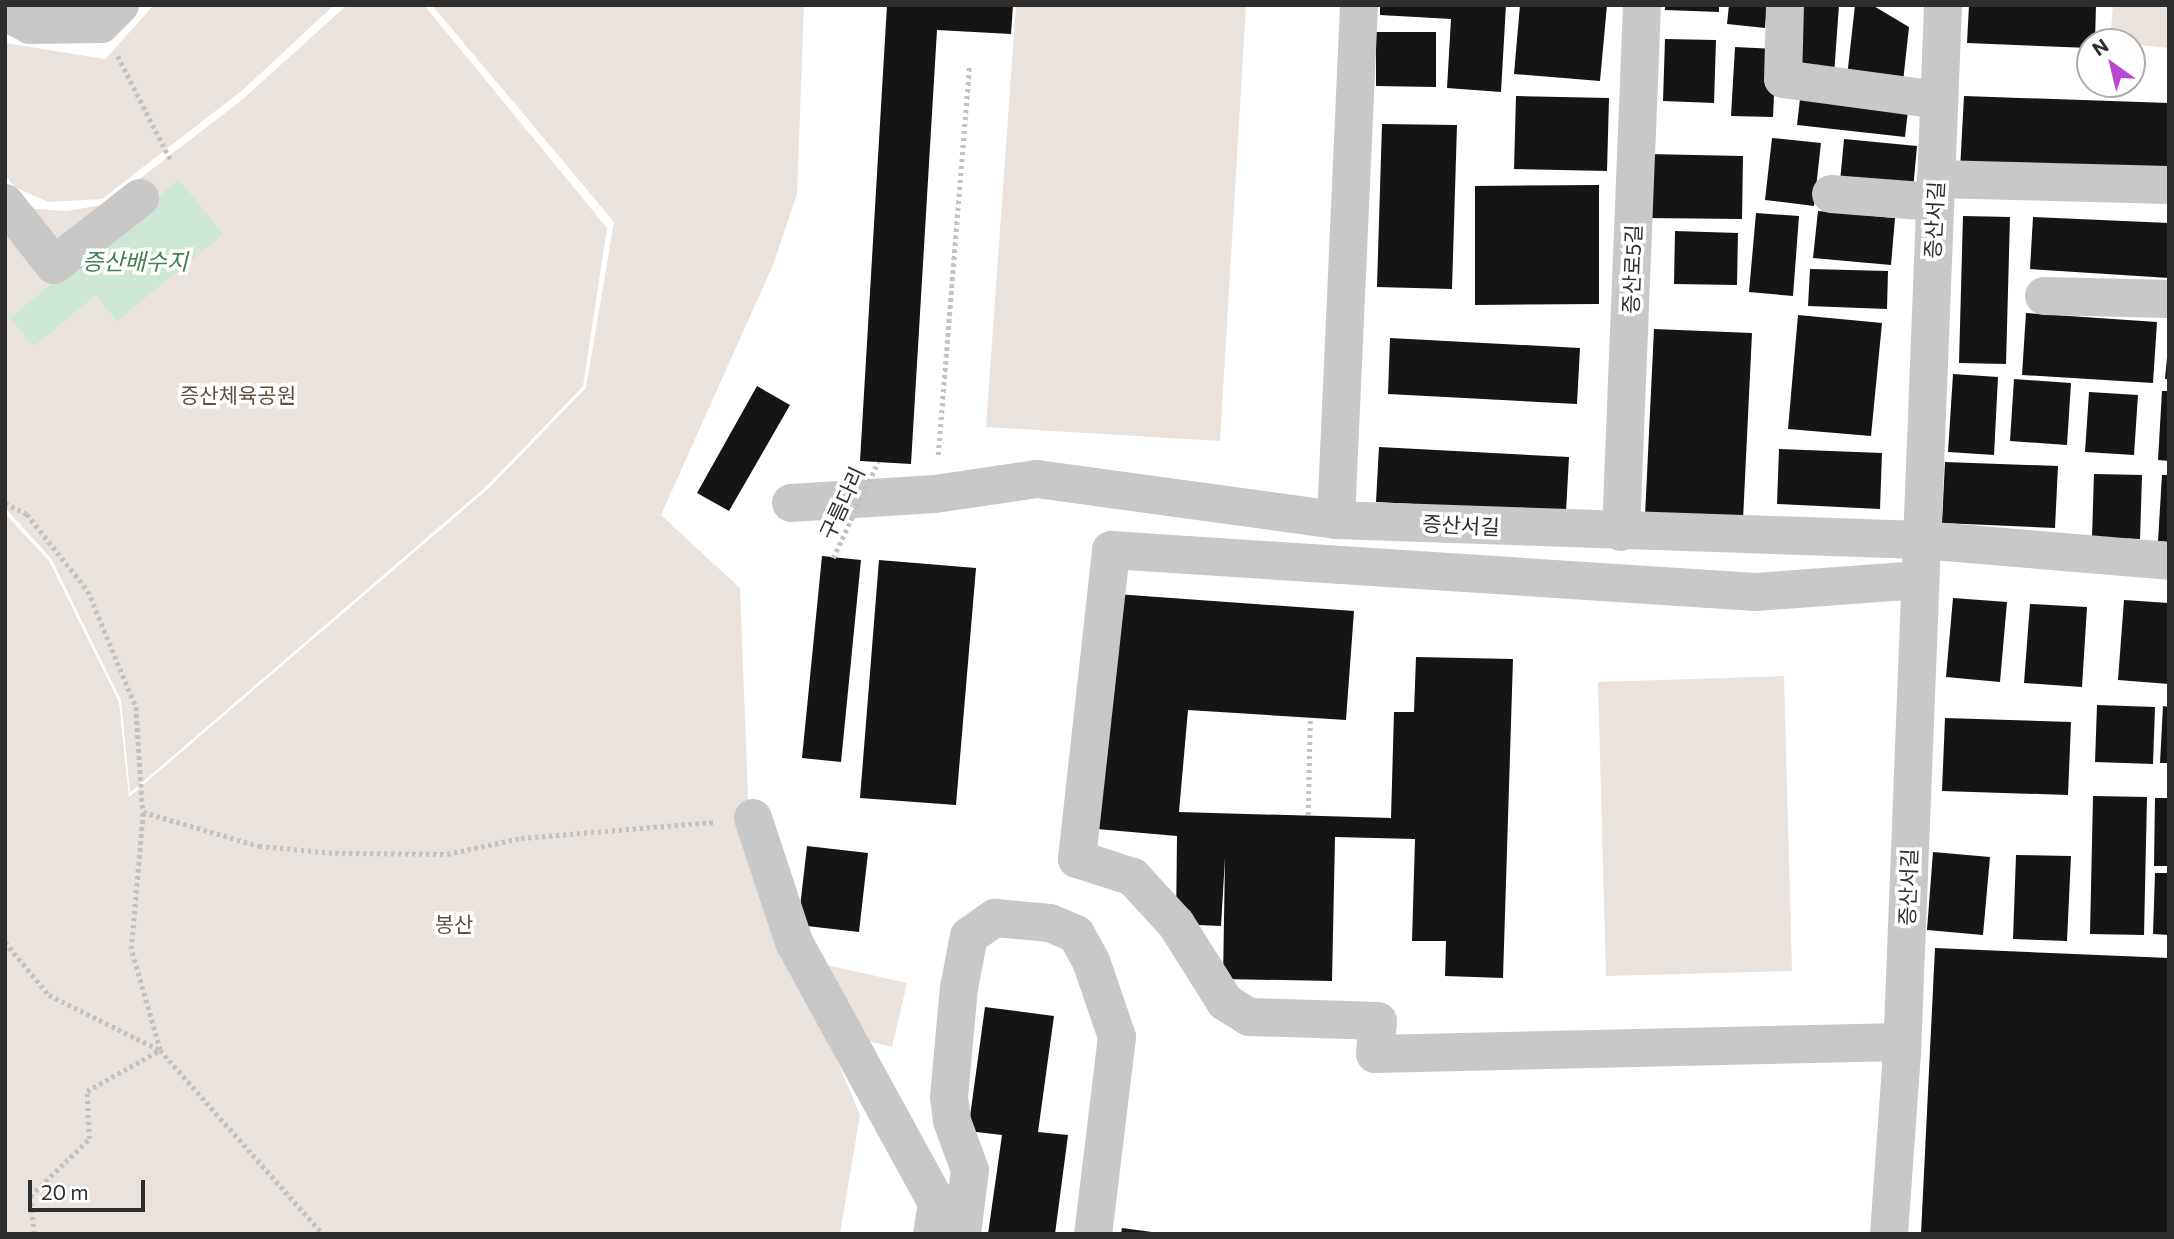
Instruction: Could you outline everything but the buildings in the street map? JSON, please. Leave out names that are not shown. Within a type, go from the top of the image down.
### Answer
[{"type":"street","points":[[1336,520],[1359,5]]},
{"type":"street","name":"증산로5길","points":[[1621,532],[1642,5]]},
{"type":"street","points":[[1785,5],[1783,79],[1939,100]]},
{"type":"street","points":[[5,11],[30,25],[111,15]]},
{"type":"street","name":"증산서길","points":[[1889,1234],[1902,1042],[1936,190],[1939,100],[1933,12]]},
{"type":"street","points":[[1831,194],[2169,185]]},
{"type":"street","points":[[5,203],[54,265],[140,198]]},
{"type":"street","points":[[2044,296],[2169,299]]},
{"type":"street","name":"증산서길","points":[[791,503],[935,494],[1037,479],[1336,520],[1621,532],[1921,540],[2169,561]]},
{"type":"street","points":[[1902,1042],[1375,1054],[1378,1021],[1250,1017],[1225,1002],[1175,924],[1133,877],[1077,859],[1111,550],[1756,592],[1920,580]]},
{"type":"street","points":[[753,818],[794,942],[937,1203],[932,1234]]},
{"type":"street","points":[[962,1234],[970,1170],[952,1121],[949,1097],[956,1015],[969,936],[995,918],[1050,923],[1076,934],[1091,961],[1117,1037],[1093,1234]]},
{"type":"path","points":[[111,15],[171,161]]},
{"type":"path","points":[[935,494],[969,66]]},
{"type":"path","name":"구름다리","points":[[833,558],[878,462]]},
{"type":"path","points":[[5,503],[27,514],[88,591],[136,707],[143,812],[131,949],[160,1051]]},
{"type":"path","points":[[1308,815],[1310,718]]},
{"type":"path","points":[[143,812],[259,846],[349,853],[447,854],[521,838],[753,818]]},
{"type":"path","points":[[5,942],[49,995],[160,1051],[323,1234]]},
{"type":"path","points":[[34,1234],[30,1196],[89,1139],[87,1091],[160,1051]]},
{"type":"green space","points":[[154,5],[334,5],[244,89],[102,199],[48,202],[15,187],[5,175],[5,43],[105,59]]},
{"type":"green space","name":"증산체육공원","points":[[347,5],[424,5],[607,228],[583,386],[488,485],[130,793],[121,700],[51,558],[5,508],[5,189],[35,209],[67,211],[107,204],[243,99]]},
{"type":"green space","name":"봉산","points":[[432,5],[804,5],[797,194],[773,265],[661,515],[740,588],[749,823],[792,953],[860,1115],[840,1234],[5,1234],[5,514],[49,561],[119,702],[129,797],[489,488],[586,388],[614,222]]},
{"type":"green space","points":[[1016,5],[1246,5],[1220,441],[986,427]]},
{"type":"green space","points":[[2113,5],[2169,5],[2169,48],[2146,46],[2146,28],[2111,28]]},
{"type":"green space","points":[[1784,676],[1792,971],[1606,976],[1598,682]]},
{"type":"green space","points":[[818,963],[907,983],[892,1047],[852,1037]]},
{"type":"water","name":"증산배수지","points":[[179,180],[223,234],[117,321],[96,295],[34,346],[10,318]]}]
